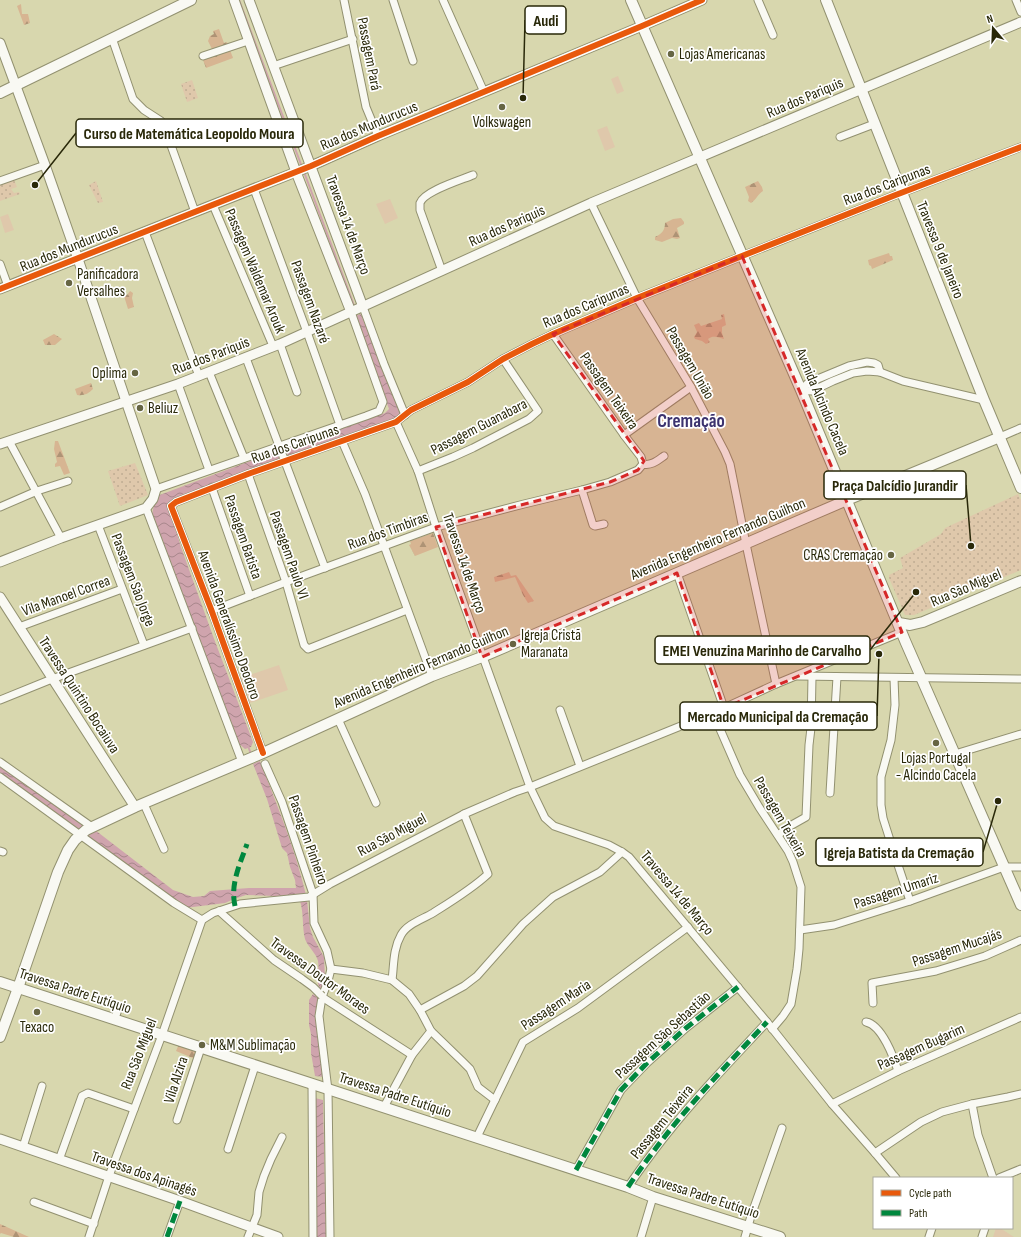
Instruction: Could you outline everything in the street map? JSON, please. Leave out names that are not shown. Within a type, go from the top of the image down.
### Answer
[{"type":"main road","points":[[0,93],[191,0]]},
{"type":"main road","name":"Avenida Alcindo Cacela","points":[[631,0],[801,390],[906,642],[1021,905]]},
{"type":"main road","name":"Travessa 9 de Janeiro","points":[[826,0],[901,193],[1021,488]]},
{"type":"main road","name":"Avenida Engenheiro Fernando Guilhon","points":[[0,1037],[58,872],[68,850],[86,830],[263,753],[432,676],[482,657],[847,500],[1000,437]]},
{"type":"main road","name":"Rua São Miguel","points":[[900,627],[923,622],[1021,581]]},
{"type":"main road","name":"Rua São Miguel","points":[[906,642],[913,630],[923,622]]},
{"type":"main road","name":"Travessa Padre Eutíquio","points":[[0,982],[116,1015],[162,1035],[477,1137],[628,1187],[653,1197],[780,1237]]},
{"type":"street","name":"Travessa 14 de Março","points":[[234,0],[296,172],[351,312],[383,402]]},
{"type":"street","name":"Travessa 14 de Março","points":[[249,0],[362,307],[405,415]]},
{"type":"street","name":"Passagem Pará","points":[[344,0],[366,107],[378,136]]},
{"type":"street","points":[[393,0],[413,61]]},
{"type":"street","points":[[443,0],[484,92]]},
{"type":"street","name":"Rua dos Mundurucus","points":[[4,287],[311,166],[378,136],[702,0]]},
{"type":"street","points":[[758,0],[773,36]]},
{"type":"street","points":[[1016,0],[1021,12]]},
{"type":"street","name":"Rua dos Pariquis","points":[[5,443],[178,384],[246,358],[307,332],[591,203],[1021,22]]},
{"type":"street","points":[[112,38],[133,99],[144,110],[161,121],[164,126],[196,212]]},
{"type":"street","points":[[273,66],[353,39]]},
{"type":"street","points":[[203,56],[248,41]]},
{"type":"street","points":[[0,43],[78,259],[156,489],[153,499],[146,508],[61,538],[0,562]]},
{"type":"street","points":[[840,137],[874,124]]},
{"type":"street","name":"Rua dos Caripunas","points":[[171,506],[176,502],[248,474],[396,422],[416,407],[468,382],[503,359],[532,344],[637,298],[1021,147]]},
{"type":"street","points":[[0,180],[45,165]]},
{"type":"street","points":[[442,271],[420,210],[420,203],[424,197],[435,191],[473,175]]},
{"type":"street","name":"Passagem Nazaré","points":[[254,189],[340,425]]},
{"type":"street","name":"Passagem União","points":[[591,203],[637,298],[691,386],[730,464],[776,684]]},
{"type":"street","name":"Passagem Waldemar Arouk","points":[[213,205],[297,392]]},
{"type":"street","points":[[145,232],[199,376]]},
{"type":"street","points":[[0,264],[4,287]]},
{"type":"street","name":"Passagem Teixeira","points":[[553,334],[624,435],[642,458],[642,464]]},
{"type":"street","points":[[246,358],[325,568]]},
{"type":"street","name":"Passagem Guanabara","points":[[418,471],[473,448],[528,419],[538,411],[503,359]]},
{"type":"street","points":[[801,390],[808,382],[854,364],[867,362],[876,363],[880,372],[903,381],[984,400]]},
{"type":"street","points":[[209,372],[244,458]]},
{"type":"street","points":[[178,384],[209,470]]},
{"type":"street","points":[[624,435],[691,386]]},
{"type":"street","name":"Rua dos Caripunas","points":[[156,489],[377,412],[383,402]]},
{"type":"street","name":"Travessa 14 de Março","points":[[396,422],[418,471],[482,657],[530,787],[545,818],[554,826],[609,845],[622,852],[636,865],[767,1022],[832,1104],[895,1177]]},
{"type":"street","name":"Avenida Engenheiro Fernando Guilhon","points":[[1000,437],[1021,428]]},
{"type":"street","points":[[342,441],[365,494],[432,676]]},
{"type":"street","points":[[5,443],[36,491],[61,538]]},
{"type":"street","name":"Rua dos Timbiras","points":[[211,611],[436,527],[610,482],[638,470],[642,464],[648,465],[656,462],[664,456]]},
{"type":"street","name":"Passagem Paulo VI","points":[[248,474],[286,582],[304,645],[308,649],[407,610]]},
{"type":"street","points":[[0,506],[36,491],[68,481]]},
{"type":"street","name":"Passagem Batista","points":[[212,488],[250,596]]},
{"type":"street","points":[[582,490],[593,525],[604,524]]},
{"type":"street","name":"Avenida Generalíssimo Deodoro","points":[[171,506],[263,753]]},
{"type":"street","points":[[146,508],[242,762]]},
{"type":"street","name":"Passagem São Jorge","points":[[98,525],[144,645]]},
{"type":"street","points":[[677,573],[724,708]]},
{"type":"street","name":"Vila Manoel Correa","points":[[19,627],[122,589]]},
{"type":"street","name":"Travessa Quintino Bocaiuva","points":[[0,597],[52,679],[140,806]]},
{"type":"street","name":"Rua São Miguel","points":[[89,1237],[202,920],[219,911],[240,904],[300,899],[311,896],[330,884],[464,814],[724,708],[900,627]]},
{"type":"street","points":[[0,700],[52,679],[192,628]]},
{"type":"street","points":[[796,676],[1021,679]]},
{"type":"street","points":[[778,835],[806,817],[812,677]]},
{"type":"street","points":[[830,793],[837,677]]},
{"type":"street","points":[[894,678],[895,705],[891,740],[882,776],[880,794],[883,818],[910,901]]},
{"type":"street","points":[[560,710],[580,766]]},
{"type":"street","name":"Passagem Teixeira","points":[[712,713],[740,775],[788,851],[799,879],[801,893],[798,968],[791,1004],[784,1016],[772,1029]]},
{"type":"street","points":[[338,719],[376,802]]},
{"type":"street","points":[[955,754],[1021,734]]},
{"type":"street","points":[[0,762],[92,827]]},
{"type":"street","name":"Passagem Pinheiro","points":[[265,764],[282,802],[311,896],[314,923],[327,951],[330,969],[328,981],[321,996],[320,1020],[328,1090]]},
{"type":"street","points":[[0,777],[174,903],[202,920]]},
{"type":"street","points":[[140,806],[164,849]]},
{"type":"street","points":[[392,980],[394,954],[397,943],[405,930],[444,907],[488,874],[464,814]]},
{"type":"street","points":[[420,1010],[464,986],[477,976],[523,924],[553,897],[600,872],[622,852]]},
{"type":"street","name":"Passagem Umariz","points":[[800,930],[834,925],[910,901],[1004,867],[1021,867]]},
{"type":"street","name":"Travessa Doutor Moraes","points":[[219,911],[274,960],[313,987],[321,996],[412,1055]]},
{"type":"street","name":"Passagem Maria","points":[[477,1137],[523,1042],[582,1005],[688,927]]},
{"type":"street","name":"Passagem Mucajás","points":[[873,1003],[872,983],[936,971],[986,956],[1021,940]]},
{"type":"street","points":[[330,969],[362,973],[392,980],[409,994],[432,1031],[470,1069],[478,1087],[495,1100]]},
{"type":"street","name":"Passagem São Sebastião","points":[[576,1170],[621,1090],[646,1063],[686,1028],[738,988]]},
{"type":"street","name":"Passagem Bugarim","points":[[832,1104],[898,1071],[1021,1017]]},
{"type":"street","name":"Passagem Teixeira","points":[[628,1187],[677,1122],[767,1022]]},
{"type":"street","points":[[866,1022],[870,1023],[880,1032],[892,1051],[898,1071]]},
{"type":"street","points":[[384,1107],[412,1055],[432,1031]]},
{"type":"street","name":"Vila Alzira","points":[[177,1120],[201,1048]]},
{"type":"street","points":[[228,1149],[256,1066]]},
{"type":"street","points":[[312,1084],[313,1237]]},
{"type":"street","points":[[23,1147],[42,1086]]},
{"type":"street","points":[[328,1090],[330,1237]]},
{"type":"street","points":[[59,1160],[82,1096],[88,1093],[134,1109]]},
{"type":"street","points":[[875,1153],[921,1122],[942,1112],[1021,1094]]},
{"type":"street","points":[[972,1104],[978,1135],[993,1177]]},
{"type":"street","points":[[745,1237],[782,1128]]},
{"type":"street","points":[[248,1237],[257,1215],[259,1192],[264,1176],[282,1137]]},
{"type":"street","name":"Travessa dos Apinagés","points":[[0,1139],[110,1176],[278,1237]]},
{"type":"street","points":[[1001,1177],[1021,1169]]},
{"type":"street","points":[[641,1237],[653,1197]]},
{"type":"street","points":[[167,1237],[180,1201]]},
{"type":"street","points":[[34,1202],[94,1224]]},
{"type":"highlighted area","points":[[742,256],[902,632],[724,708],[677,573],[482,657],[436,527],[610,482],[638,470],[644,461],[553,334]]},
{"type":"shaded area","points":[[618,76],[624,91],[617,94],[611,79]]},
{"type":"shaded area","points":[[192,80],[198,98],[187,102],[181,84]]},
{"type":"shaded area","points":[[607,126],[615,147],[605,151],[597,130]]},
{"type":"shaded area","points":[[13,177],[17,187],[11,189],[14,193],[19,192],[20,194],[0,201],[0,183]]},
{"type":"shaded area","points":[[96,181],[103,202],[98,203],[89,185]]},
{"type":"shaded area","points":[[390,199],[398,218],[385,224],[376,204]]},
{"type":"shaded area","points":[[8,214],[14,230],[5,233],[0,217]]},
{"type":"shaded area","points":[[135,463],[148,495],[120,506],[108,471]]},
{"type":"shaded area","points":[[1018,494],[1021,500],[1021,570],[914,615],[905,615],[889,578],[889,575],[903,568],[900,558],[941,534],[945,528]]},
{"type":"shaded area","points":[[279,665],[288,690],[250,703],[241,678]]},
{"type":"shaded area","points":[[996,1229],[1002,1229],[1014,1237],[993,1237]]},
{"type":"green space","points":[[21,4],[22,14],[28,14],[30,23],[24,25],[17,6]]},
{"type":"green space","points":[[219,29],[224,43],[227,42],[233,58],[206,68],[202,57],[214,53],[208,41],[210,36],[214,34],[213,31]]},
{"type":"green space","points":[[758,181],[763,191],[751,203],[748,201],[749,197],[745,187]]},
{"type":"green space","points":[[681,218],[684,224],[677,228],[680,238],[672,238],[662,242],[655,240],[655,237],[660,235],[664,230],[665,223],[673,219]]},
{"type":"green space","points":[[889,253],[893,260],[872,269],[868,260]]},
{"type":"green space","points":[[130,291],[133,293],[132,298],[134,307],[128,309],[124,296]]},
{"type":"green space","points":[[724,314],[726,325],[722,327],[722,333],[724,339],[712,337],[708,339],[710,342],[706,344],[695,339],[694,337],[697,332],[694,325],[699,323],[701,326],[722,319],[721,315]]},
{"type":"green space","points":[[54,334],[62,339],[55,345],[45,345],[43,340]]},
{"type":"green space","points":[[91,383],[93,389],[91,391],[84,395],[77,395],[75,389]]},
{"type":"green space","points":[[55,441],[58,441],[70,473],[64,475],[60,466],[55,467],[57,462],[54,449]]},
{"type":"green space","points":[[433,533],[438,547],[415,556],[409,545],[411,544],[410,541]]},
{"type":"green space","points":[[509,572],[511,576],[516,575],[534,601],[528,603],[515,577],[495,582],[494,577]]},
{"type":"green space","points":[[180,1042],[198,1050],[195,1059],[176,1051]]},
{"type":"green space","points":[[0,1224],[29,1237],[14,1237],[0,1234]]},
{"type":"water","points":[[361,314],[391,392],[401,410],[399,417],[288,457],[285,448],[385,413],[389,409],[355,316]]},
{"type":"water","points":[[278,451],[281,459],[169,508],[181,547],[253,742],[251,747],[245,749],[238,743],[152,514],[157,496]]},
{"type":"water","points":[[260,761],[291,844],[306,895],[299,897],[296,895],[246,895],[225,903],[185,908],[87,837],[95,830],[173,890],[193,897],[204,896],[210,891],[249,888],[296,888],[287,853],[282,848],[267,799],[253,764]]},
{"type":"water","points":[[0,766],[78,821],[72,827],[0,774]]},
{"type":"water","points":[[307,900],[310,928],[313,937],[324,957],[325,979],[322,992],[318,984],[318,961],[316,955],[306,942],[304,934],[300,901]]},
{"type":"water","points":[[313,994],[319,999],[324,1077],[315,1076],[311,1053],[309,1000]]},
{"type":"water","points":[[315,1098],[323,1100],[326,1237],[316,1237]]},
{"type":"waterway","points":[[239,0],[302,167]]},
{"type":"waterway","points":[[304,172],[355,308]]},
{"type":"waterway","points":[[248,746],[251,754]]},
{"type":"waterway","points":[[68,818],[99,839]]},
{"type":"marked path","points":[[235,906],[235,882],[247,844]]},
{"type":"marked path","points":[[576,1170],[621,1090],[647,1063],[686,1028],[738,987]]},
{"type":"marked path","points":[[628,1187],[680,1118],[767,1022]]},
{"type":"marked path","points":[[167,1237],[180,1201]]},
{"type":"cycle path","points":[[0,289],[311,166],[378,136],[702,0]]},
{"type":"cycle path","points":[[263,753],[211,609],[171,506],[176,502],[248,474],[396,422],[411,410],[468,382],[503,359],[553,334],[637,298],[742,256],[1021,147]]},
{"type":"place","name":"Lojas Americanas","points":[[671,54]]},
{"type":"place","name":"Audi","points":[[523,98]]},
{"type":"place","name":"Volkswagen","points":[[502,107]]},
{"type":"place","name":"Curso de Matemática Leopoldo Moura","points":[[35,185]]},
{"type":"place","name":"Panificadora Versalhes","points":[[69,283]]},
{"type":"place","name":"Oplima","points":[[135,373]]},
{"type":"place","name":"Beliuz","points":[[140,408]]},
{"type":"place","name":"Praça Dalcídio Jurandir","points":[[971,546]]},
{"type":"place","name":"CRAS Cremação","points":[[891,555]]},
{"type":"place","name":"EMEI Venuzina Marinho de Carvalho","points":[[916,592]]},
{"type":"place","name":"Igreja Cristã Maranata","points":[[513,644]]},
{"type":"place","name":"Mercado Municipal da Cremação","points":[[879,654]]},
{"type":"place","name":"Lojas Portugal - Alcindo Cacela","points":[[936,743]]},
{"type":"place","name":"Igreja Batista da Cremação","points":[[998,801]]},
{"type":"place","name":"Texaco","points":[[37,1012]]},
{"type":"place","name":"M&M Sublimação","points":[[202,1045]]},
{"type":"district","name":"Cremação","points":[[691,421]]}]
